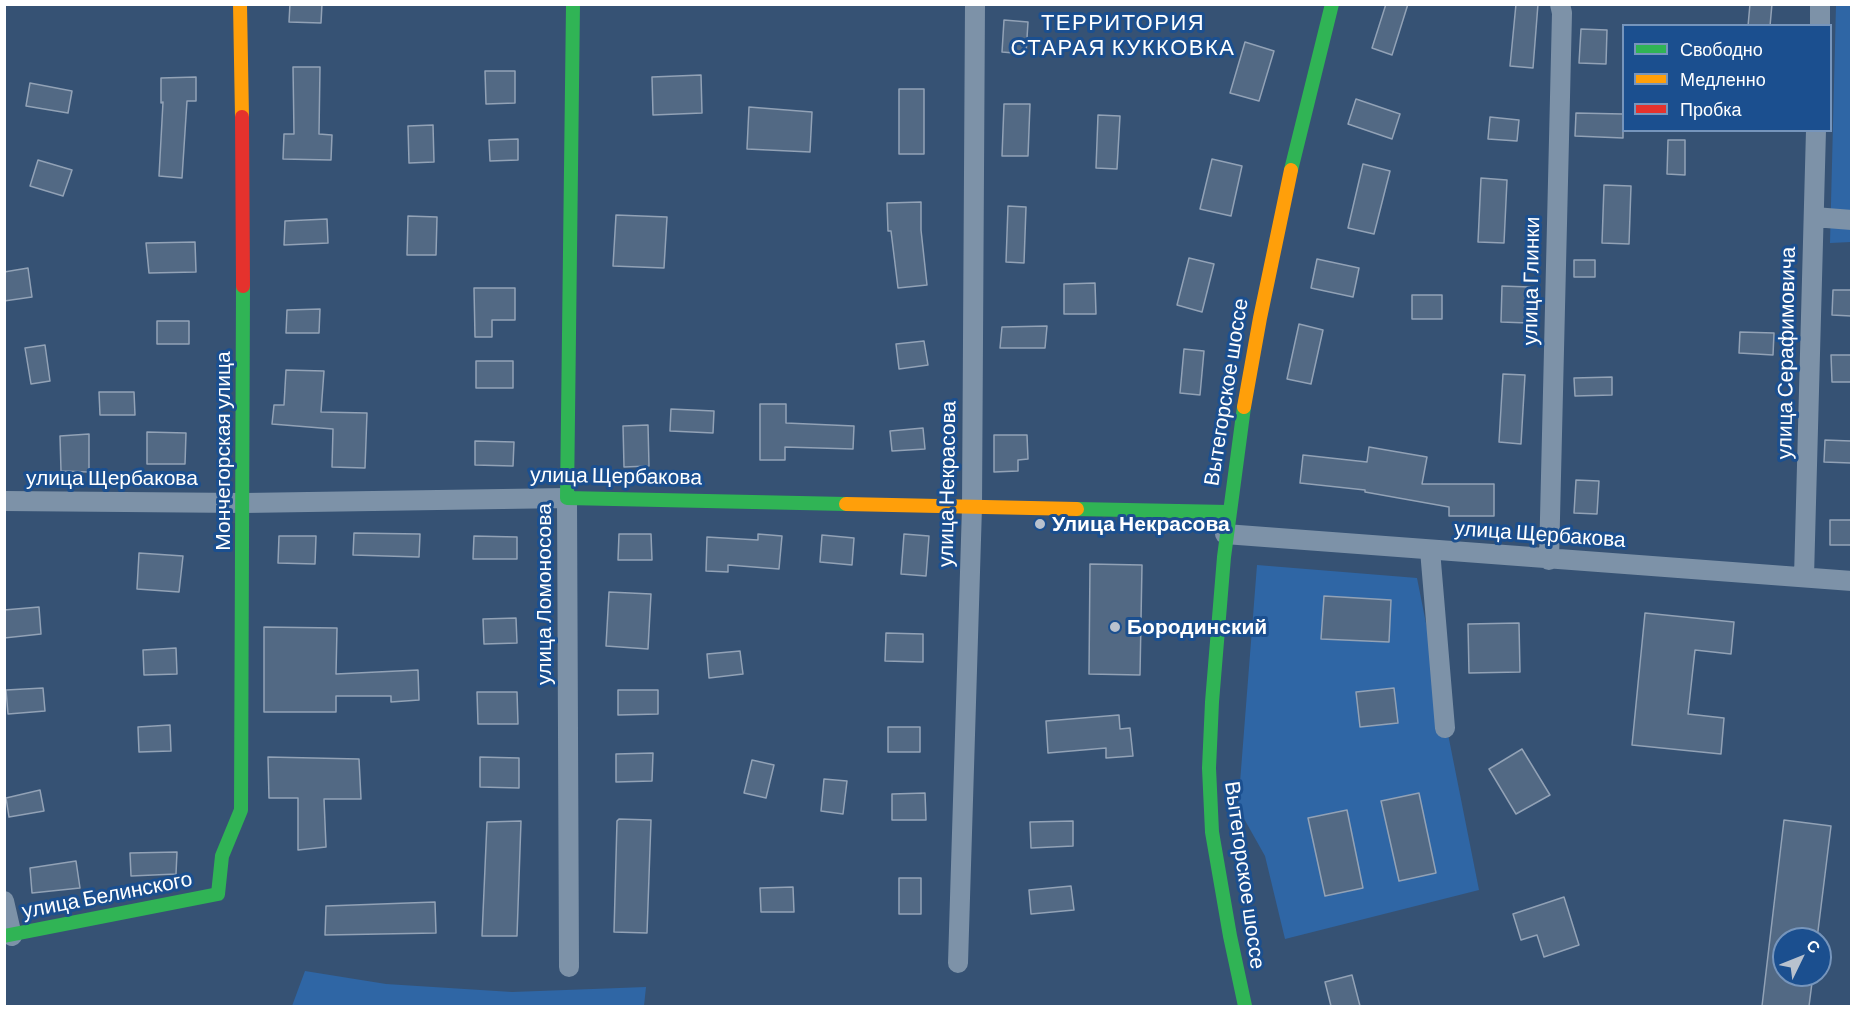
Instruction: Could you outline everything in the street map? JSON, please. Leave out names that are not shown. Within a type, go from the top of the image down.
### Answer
[{"type":"street","name":"Мончегорская улица","points":[[218,894],[222,856],[241,810],[244,503],[240,4]]},
{"type":"street","name":"улица Ломоносова","points":[[569,967],[567,498],[573,4]]},
{"type":"street","name":"улица Некрасова","points":[[958,963],[972,507],[975,4]]},
{"type":"street","name":"Вытегорское шоссе","points":[[1245,1006],[1235,962],[1210,814],[1208,757],[1226,534],[1261,307],[1297,140],[1332,4]]},
{"type":"street","name":"улица Глинки","points":[[1549,560],[1562,13],[1560,4]]},
{"type":"street","points":[[1820,4],[1820,24]]},
{"type":"street","name":"улица Серафимовича","points":[[1804,577],[1816,132]]},
{"type":"street","points":[[1814,217],[1851,220]]},
{"type":"street","name":"улица Щербакова","points":[[4,501],[244,503],[567,498],[1228,512]]},
{"type":"street","name":"улица Щербакова","points":[[1226,534],[1851,581]]},
{"type":"street","points":[[1430,550],[1445,729]]},
{"type":"street","name":"улица Белинского","points":[[8,936],[218,894]]},
{"type":"street","points":[[4,901],[8,936]]},
{"type":"shaded area","points":[[1836,5],[1851,5],[1851,242],[1830,243]]},
{"type":"shaded area","points":[[1257,565],[1417,578],[1479,890],[1285,939],[1265,856],[1238,808]]},
{"type":"shaded area","points":[[305,971],[386,984],[512,992],[646,987],[644,1006],[292,1006]]},
{"type":"building","points":[[290,4],[322,4],[321,23],[289,22]]},
{"type":"building","points":[[1386,4],[1408,4],[1392,55],[1372,48]]},
{"type":"building","points":[[1516,4],[1538,4],[1533,68],[1510,66]]},
{"type":"building","points":[[1750,4],[1772,4],[1770,24],[1748,24]]},
{"type":"building","points":[[1004,20],[1028,22],[1026,54],[1002,52]]},
{"type":"building","points":[[1581,29],[1607,30],[1606,64],[1579,63]]},
{"type":"building","points":[[1245,42],[1274,51],[1259,101],[1230,93]]},
{"type":"building","points":[[293,67],[320,67],[319,134],[332,135],[331,160],[283,159],[284,134],[294,134]]},
{"type":"building","points":[[485,71],[515,71],[515,103],[486,104]]},
{"type":"building","points":[[701,75],[702,113],[653,115],[652,77]]},
{"type":"building","points":[[196,77],[196,101],[187,101],[182,178],[159,176],[163,102],[161,103],[161,78]]},
{"type":"building","points":[[30,83],[72,91],[68,113],[26,106]]},
{"type":"building","points":[[899,89],[924,89],[924,154],[899,154]]},
{"type":"building","points":[[1356,99],[1400,114],[1392,139],[1348,124]]},
{"type":"building","points":[[1004,104],[1030,104],[1028,156],[1002,156]]},
{"type":"building","points":[[749,107],[812,112],[810,152],[747,149]]},
{"type":"building","points":[[1576,113],[1622,114],[1623,138],[1575,136]]},
{"type":"building","points":[[1098,115],[1120,116],[1117,169],[1096,168]]},
{"type":"building","points":[[1490,117],[1519,120],[1517,141],[1488,139]]},
{"type":"building","points":[[433,125],[434,162],[409,163],[408,126]]},
{"type":"building","points":[[518,139],[518,160],[490,161],[489,140]]},
{"type":"building","points":[[1668,140],[1685,140],[1685,175],[1667,174]]},
{"type":"building","points":[[1212,159],[1242,166],[1231,216],[1200,209]]},
{"type":"building","points":[[38,160],[72,170],[63,196],[30,186]]},
{"type":"building","points":[[1363,164],[1390,171],[1374,234],[1348,228]]},
{"type":"building","points":[[1481,178],[1507,180],[1504,243],[1478,242]]},
{"type":"building","points":[[1604,185],[1631,186],[1629,244],[1602,243]]},
{"type":"building","points":[[921,202],[921,230],[927,285],[898,288],[891,231],[888,231],[887,203]]},
{"type":"building","points":[[1008,206],[1026,207],[1024,263],[1006,262]]},
{"type":"building","points":[[616,215],[667,217],[664,268],[613,266]]},
{"type":"building","points":[[408,216],[437,217],[436,255],[407,255]]},
{"type":"building","points":[[327,219],[328,243],[284,245],[285,221]]},
{"type":"building","points":[[195,242],[196,272],[149,273],[146,243]]},
{"type":"building","points":[[1189,258],[1214,264],[1202,312],[1177,305]]},
{"type":"building","points":[[1317,259],[1359,268],[1353,297],[1311,288]]},
{"type":"building","points":[[1574,260],[1595,260],[1595,277],[1574,277]]},
{"type":"building","points":[[28,268],[32,297],[4,301],[4,272]]},
{"type":"building","points":[[1095,283],[1096,314],[1064,314],[1064,284]]},
{"type":"building","points":[[1502,286],[1530,287],[1528,323],[1501,322]]},
{"type":"building","points":[[474,288],[515,288],[515,320],[492,320],[492,337],[475,337]]},
{"type":"building","points":[[1833,290],[1851,290],[1851,316],[1832,315]]},
{"type":"building","points":[[1412,295],[1442,295],[1442,319],[1412,319]]},
{"type":"building","points":[[320,309],[319,333],[286,333],[287,310]]},
{"type":"building","points":[[157,321],[189,321],[189,344],[157,344]]},
{"type":"building","points":[[1299,324],[1323,330],[1311,384],[1287,379]]},
{"type":"building","points":[[1047,326],[1045,348],[1000,348],[1002,327]]},
{"type":"building","points":[[1740,332],[1774,333],[1773,355],[1739,353]]},
{"type":"building","points":[[924,341],[928,365],[899,369],[896,344]]},
{"type":"building","points":[[45,345],[50,381],[31,384],[25,348]]},
{"type":"building","points":[[1184,349],[1204,351],[1200,395],[1180,393]]},
{"type":"building","points":[[1831,355],[1851,355],[1851,382],[1832,382]]},
{"type":"building","points":[[476,361],[513,361],[513,388],[476,388]]},
{"type":"building","points":[[286,370],[324,371],[321,412],[367,413],[365,468],[332,467],[333,429],[272,424],[274,405],[284,405]]},
{"type":"building","points":[[1503,374],[1525,375],[1521,444],[1499,442]]},
{"type":"building","points":[[1612,377],[1612,395],[1575,396],[1574,378]]},
{"type":"building","points":[[99,392],[134,392],[135,415],[100,415]]},
{"type":"building","points":[[760,404],[786,404],[786,423],[854,426],[853,449],[785,447],[785,460],[760,460]]},
{"type":"building","points":[[671,409],[714,411],[713,433],[670,431]]},
{"type":"building","points":[[648,425],[649,466],[624,467],[623,426]]},
{"type":"building","points":[[923,428],[925,449],[892,451],[890,431]]},
{"type":"building","points":[[147,432],[186,433],[185,464],[147,464]]},
{"type":"building","points":[[89,434],[89,472],[61,471],[60,436]]},
{"type":"building","points":[[994,435],[1027,435],[1028,459],[1018,460],[1018,471],[994,472]]},
{"type":"building","points":[[1825,440],[1851,441],[1851,463],[1824,462]]},
{"type":"building","points":[[475,441],[514,442],[513,466],[475,465]]},
{"type":"building","points":[[1369,447],[1427,457],[1422,484],[1494,484],[1494,516],[1449,516],[1449,507],[1365,492],[1365,490],[1300,483],[1303,455],[1367,462]]},
{"type":"building","points":[[1576,480],[1599,481],[1597,514],[1574,513]]},
{"type":"building","points":[[1830,520],[1851,520],[1851,545],[1830,545]]},
{"type":"building","points":[[354,533],[420,534],[419,557],[353,555]]},
{"type":"building","points":[[619,534],[651,534],[652,560],[618,560]]},
{"type":"building","points":[[758,534],[782,536],[779,569],[728,565],[728,572],[706,571],[707,537],[758,540]]},
{"type":"building","points":[[904,534],[929,536],[926,576],[901,574]]},
{"type":"building","points":[[822,535],[854,538],[852,565],[820,562]]},
{"type":"building","points":[[279,536],[316,536],[315,564],[278,563]]},
{"type":"building","points":[[474,536],[517,537],[517,559],[473,559]]},
{"type":"building","points":[[139,553],[183,556],[179,592],[137,589]]},
{"type":"building","name":"Бородинский","points":[[1090,564],[1142,565],[1140,675],[1089,674]]},
{"type":"building","points":[[609,592],[651,594],[648,649],[606,646]]},
{"type":"building","points":[[1324,596],[1391,600],[1389,642],[1321,639]]},
{"type":"building","points":[[39,607],[41,634],[4,638],[4,610]]},
{"type":"building","points":[[1645,613],[1734,622],[1731,654],[1695,650],[1688,714],[1724,718],[1721,754],[1632,745]]},
{"type":"building","points":[[516,618],[517,643],[484,644],[483,619]]},
{"type":"building","points":[[1519,623],[1520,672],[1469,673],[1468,624]]},
{"type":"building","points":[[264,627],[337,628],[336,674],[418,670],[419,700],[391,702],[391,696],[336,696],[336,712],[264,712]]},
{"type":"building","points":[[886,633],[923,634],[923,662],[885,661]]},
{"type":"building","points":[[176,648],[177,674],[144,675],[143,650]]},
{"type":"building","points":[[740,651],[743,674],[709,678],[707,654]]},
{"type":"building","points":[[43,688],[45,711],[8,714],[6,690]]},
{"type":"building","points":[[1394,688],[1398,723],[1360,727],[1356,692]]},
{"type":"building","points":[[618,690],[658,690],[658,714],[618,715]]},
{"type":"building","points":[[477,692],[517,692],[518,724],[478,724]]},
{"type":"building","points":[[1119,715],[1120,729],[1130,728],[1133,756],[1106,758],[1106,748],[1048,753],[1046,721]]},
{"type":"building","points":[[170,725],[171,751],[139,752],[138,727]]},
{"type":"building","points":[[888,727],[920,727],[920,752],[888,752]]},
{"type":"building","points":[[1522,749],[1550,795],[1516,814],[1489,769]]},
{"type":"building","points":[[653,753],[652,781],[616,782],[616,754]]},
{"type":"building","points":[[268,757],[359,759],[361,799],[324,799],[326,847],[298,850],[298,798],[269,798]]},
{"type":"building","points":[[480,757],[519,758],[519,788],[480,787]]},
{"type":"building","points":[[752,760],[774,765],[766,798],[744,793]]},
{"type":"building","points":[[824,779],[847,781],[843,814],[821,811]]},
{"type":"building","points":[[40,790],[44,811],[9,817],[6,798]]},
{"type":"building","points":[[925,793],[926,820],[892,820],[892,794]]},
{"type":"building","points":[[1419,793],[1436,873],[1399,881],[1381,801]]},
{"type":"building","points":[[1347,810],[1363,888],[1325,896],[1308,818]]},
{"type":"building","points":[[619,819],[651,820],[647,933],[614,932],[617,821]]},
{"type":"building","points":[[1784,820],[1831,826],[1818,927],[1772,927],[1772,987],[1811,987],[1809,1006],[1762,1006]]},
{"type":"building","points":[[521,821],[517,936],[482,936],[487,822]]},
{"type":"building","points":[[1073,821],[1073,846],[1031,848],[1030,822]]},
{"type":"building","points":[[177,852],[176,874],[131,876],[130,853]]},
{"type":"building","points":[[76,861],[80,888],[32,893],[30,868]]},
{"type":"building","points":[[899,878],[921,878],[921,914],[899,914]]},
{"type":"building","points":[[1071,886],[1074,910],[1031,914],[1029,890]]},
{"type":"building","points":[[793,887],[794,912],[761,912],[760,888]]},
{"type":"building","points":[[1564,897],[1579,945],[1544,957],[1537,935],[1521,940],[1513,914]]},
{"type":"building","points":[[435,902],[436,933],[325,935],[326,906]]},
{"type":"building","points":[[1352,975],[1360,1006],[1331,1006],[1325,982]]},
{"type":"traffic: fast","points":[[573,4],[567,498],[846,504]]},
{"type":"traffic: fast","points":[[1291,170],[1332,4]]},
{"type":"traffic: fast","points":[[4,936],[218,894],[222,856],[241,810],[243,286]]},
{"type":"traffic: fast","points":[[1244,407],[1224,557],[1209,768],[1212,832],[1245,1006]]},
{"type":"traffic: fast","points":[[1077,509],[1228,512]]},
{"type":"traffic: slow","points":[[240,4],[242,117]]},
{"type":"traffic: slow","points":[[1244,407],[1291,170]]},
{"type":"traffic: slow","points":[[846,504],[1077,509]]},
{"type":"traffic: jam","points":[[242,117],[243,286]]},
{"type":"place","name":"Улица Некрасова","points":[[1040,524]]},
{"type":"place","name":"Бородинский","points":[[1115,627]]},
{"type":"district","name":"ТЕРРИТОРИЯ СТАРАЯ КУККОВКА","points":[[1123,36]]}]
